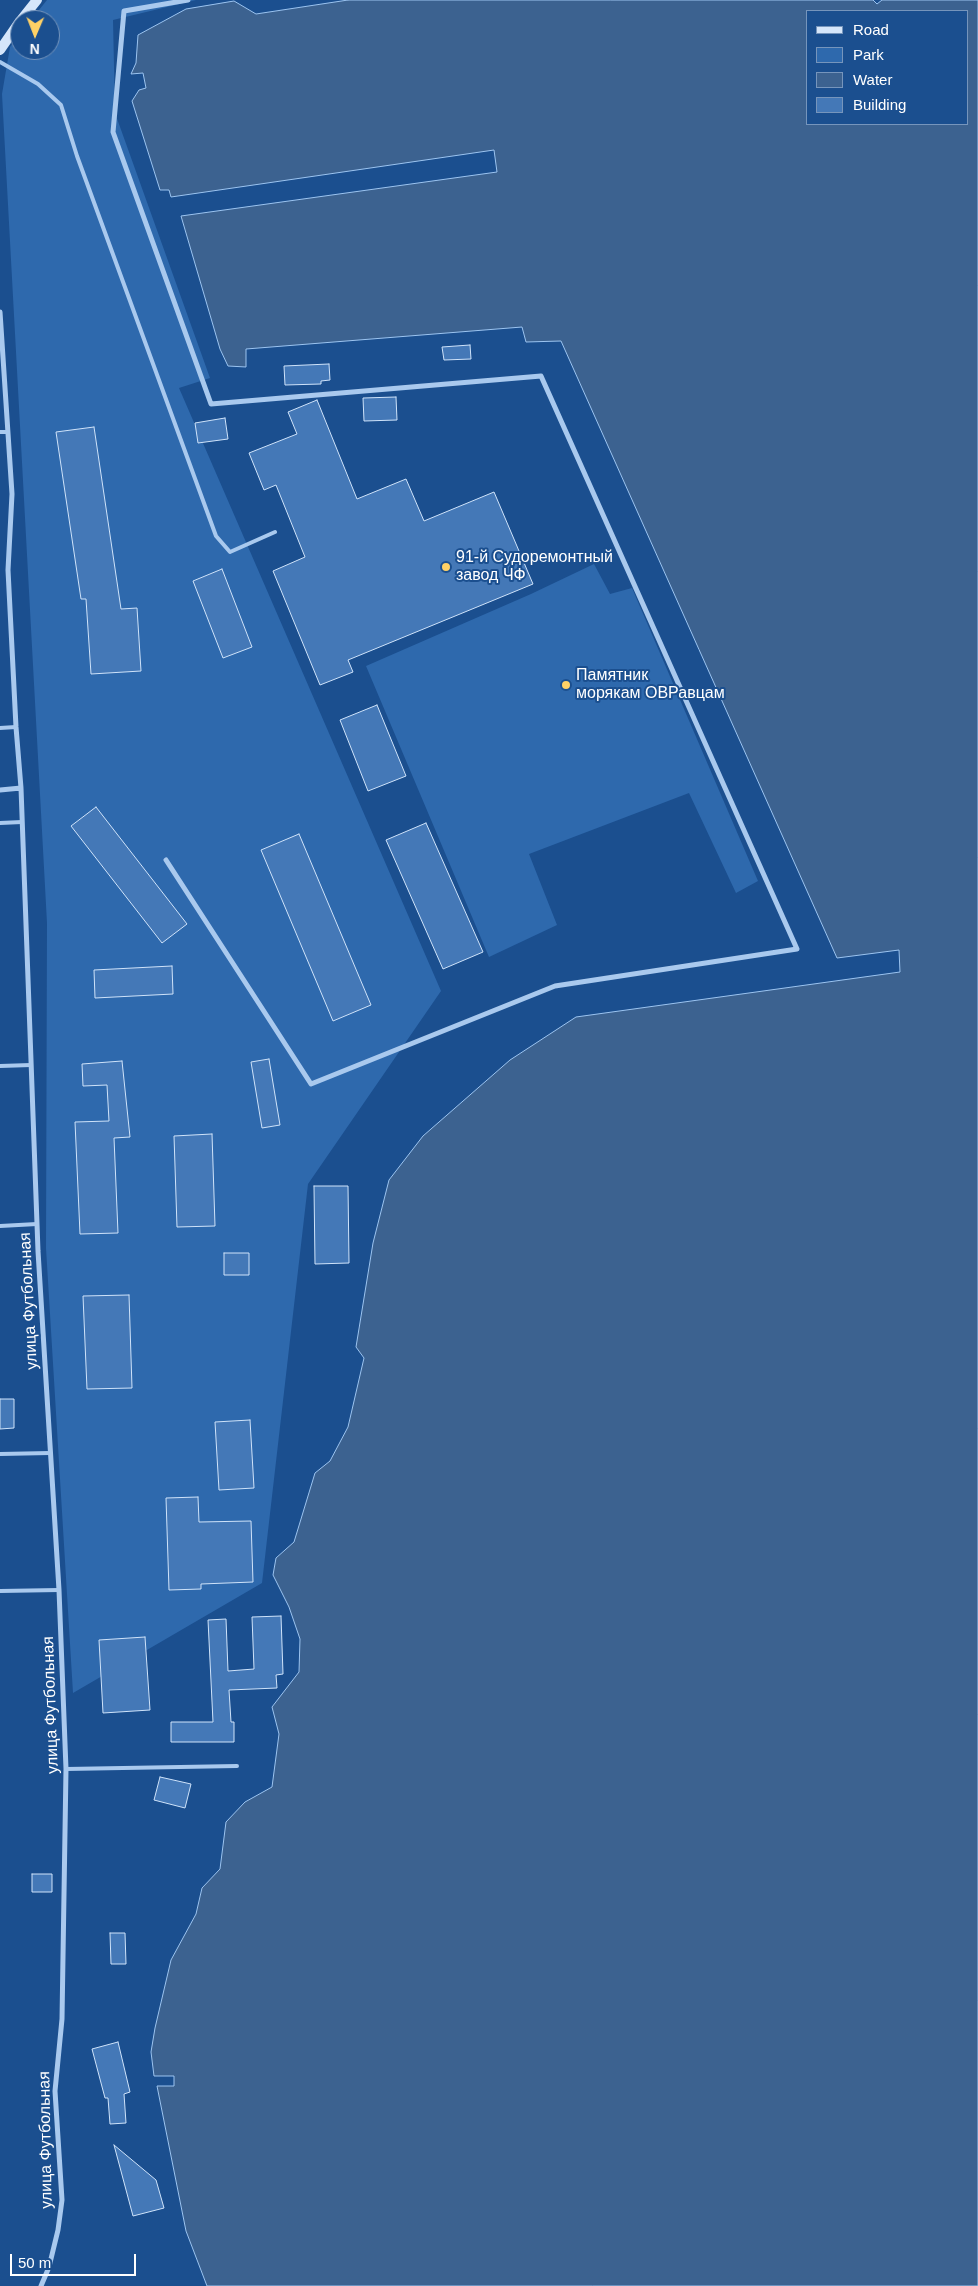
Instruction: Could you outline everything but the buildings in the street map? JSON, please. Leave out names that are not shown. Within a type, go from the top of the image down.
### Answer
[{"type":"main road","points":[[29,10],[37,0]]},
{"type":"main road","points":[[0,50],[10,36]]},
{"type":"street","points":[[166,860],[311,1084],[554,986],[797,949],[542,376],[211,404],[113,132],[124,10],[188,0]]},
{"type":"street","name":"улица Футбольная","points":[[0,312],[12,494],[8,570],[21,788],[37,1224],[59,1590],[66,1769],[62,2019],[55,2091],[62,2200],[58,2230],[49,2266],[41,2286]]},
{"type":"street","points":[[0,790],[21,788]]},
{"type":"lane","points":[[0,62],[38,84],[62,105],[77,156],[216,536],[230,552],[275,532]]},
{"type":"lane","points":[[0,432],[8,432]]},
{"type":"lane","points":[[0,728],[16,727]]},
{"type":"lane","points":[[0,823],[22,822]]},
{"type":"lane","points":[[0,1066],[31,1065]]},
{"type":"lane","points":[[0,1226],[37,1224]]},
{"type":"lane","points":[[0,1454],[50,1453]]},
{"type":"lane","points":[[0,1591],[59,1590]]},
{"type":"lane","points":[[66,1769],[237,1766]]},
{"type":"green space","points":[[47,0],[196,0],[113,20],[115,113],[210,378],[179,388],[441,991],[308,1184],[262,1583],[73,1693],[46,1248],[47,923],[2,94],[10,47],[10,60],[60,60],[60,10],[39,10]]},
{"type":"green space","points":[[594,564],[610,594],[632,588],[758,881],[736,893],[689,793],[529,854],[557,925],[489,957],[366,666],[531,594]]},
{"type":"water","points":[[348,0],[873,0],[877,4],[882,0],[978,0],[978,2286],[207,2286],[186,2231],[157,2086],[174,2086],[174,2076],[154,2076],[151,2052],[155,2028],[171,1960],[196,1914],[202,1888],[220,1869],[226,1822],[245,1802],[272,1787],[279,1734],[272,1707],[299,1672],[300,1639],[289,1607],[273,1575],[276,1558],[294,1542],[315,1473],[330,1461],[348,1427],[364,1358],[356,1347],[373,1243],[389,1180],[423,1136],[510,1060],[576,1017],[900,972],[899,950],[837,958],[561,341],[526,342],[522,327],[246,349],[246,367],[228,366],[220,349],[181,216],[497,172],[494,150],[171,197],[169,190],[160,190],[132,101],[139,90],[146,88],[143,73],[131,74],[136,63],[138,35],[186,9],[234,1],[256,14]]},
{"type":"place","name":"91-й Судоремонтный завод ЧФ","points":[[446,567]]},
{"type":"place","name":"Памятник морякам ОВРавцам","points":[[566,685]]}]
